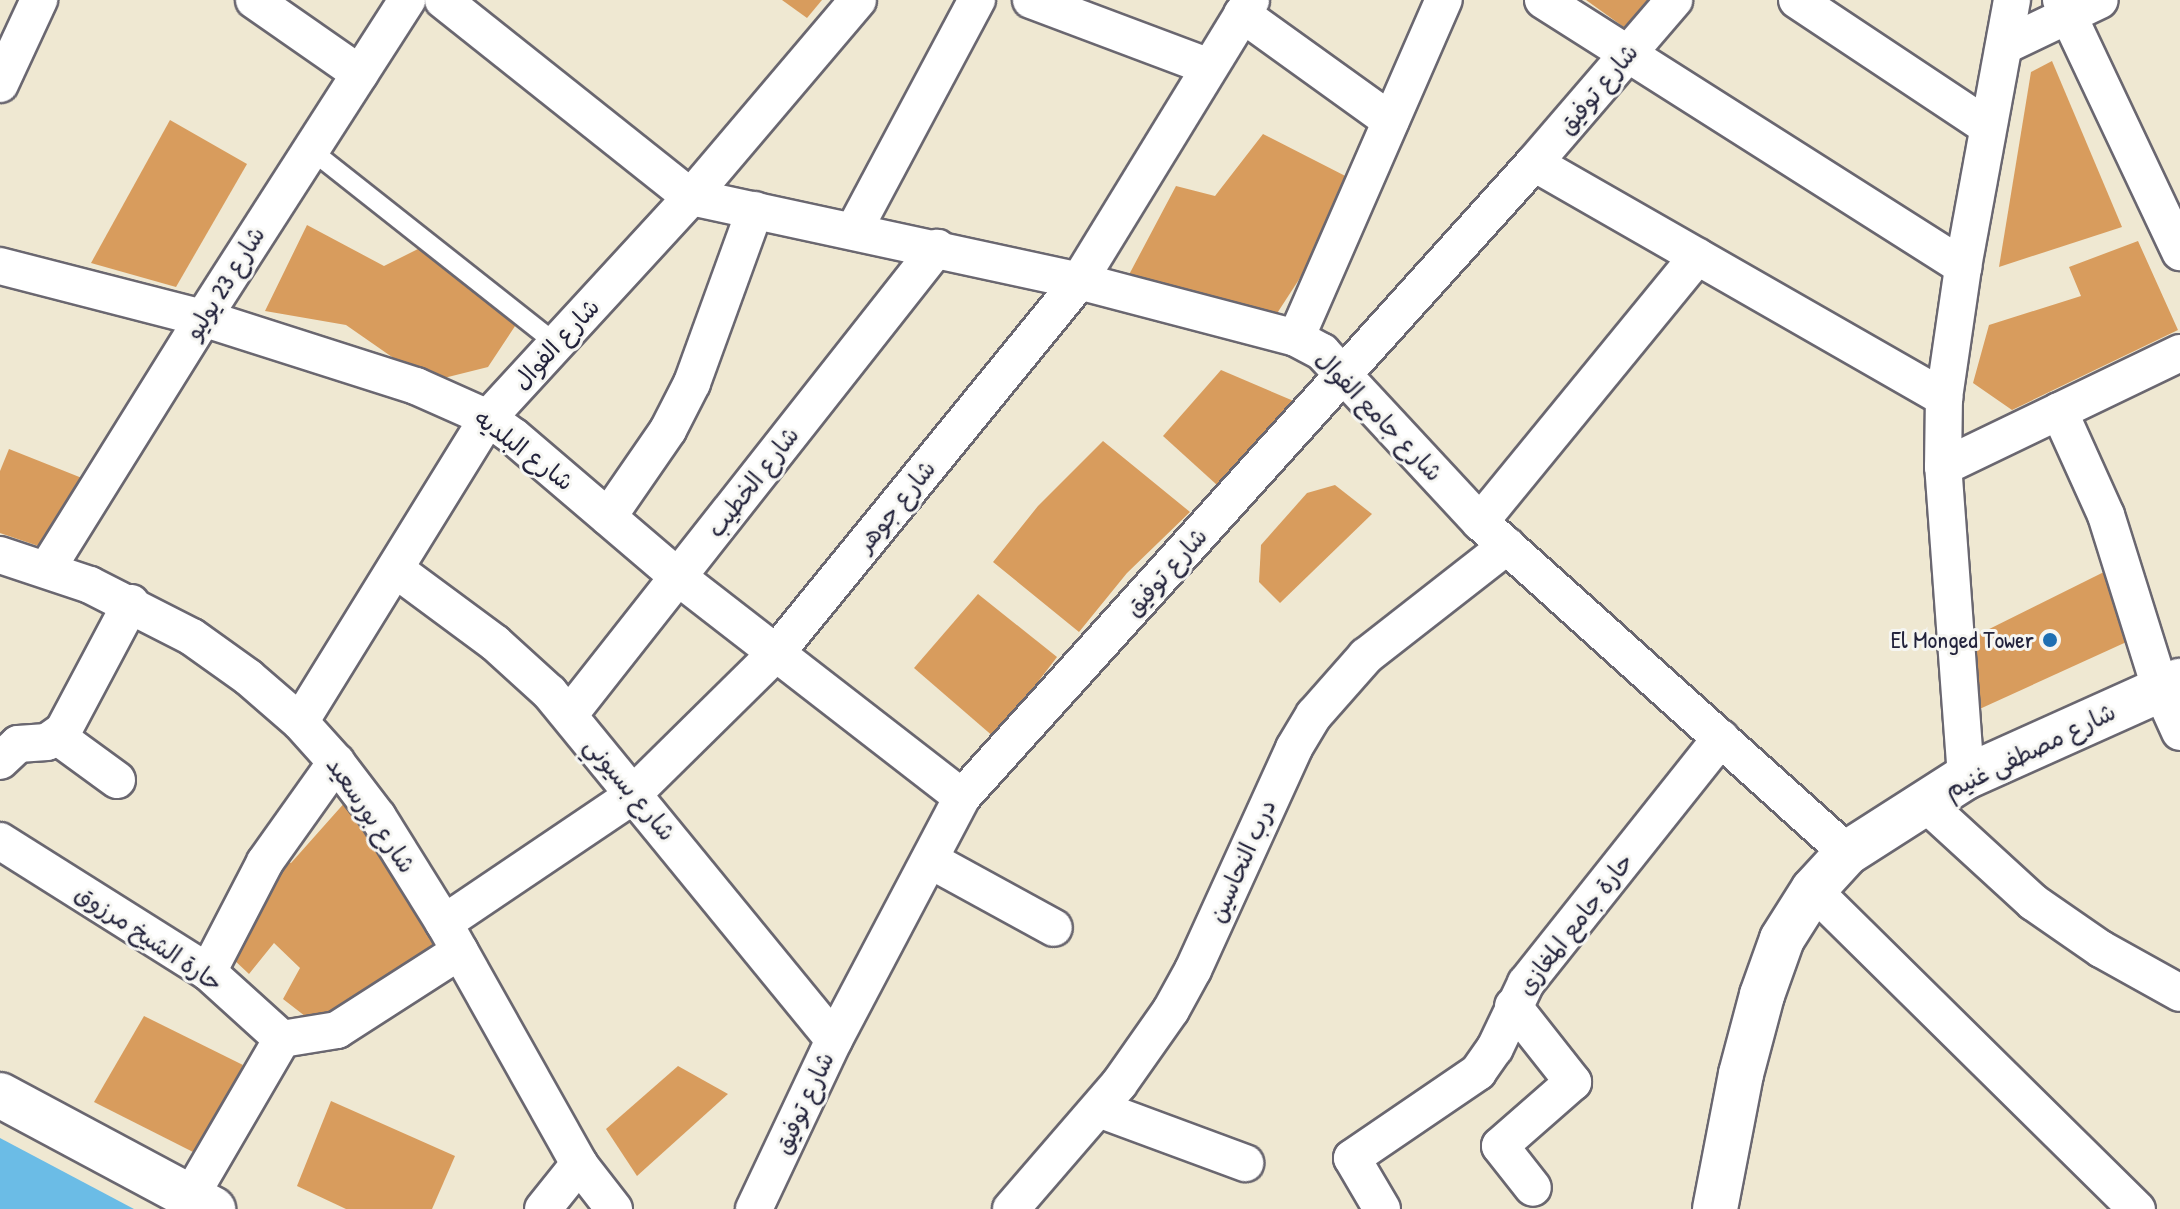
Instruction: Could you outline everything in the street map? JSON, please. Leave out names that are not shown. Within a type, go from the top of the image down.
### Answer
[{"type":"street","points":[[0,84],[39,0]]},
{"type":"street","points":[[254,0],[360,74]]},
{"type":"street","name":"شارع 23 يوليو","points":[[47,569],[407,0]]},
{"type":"street","points":[[443,0],[691,197]]},
{"type":"street","name":"شارع الفوال","points":[[300,722],[488,418],[691,197],[858,0]]},
{"type":"street","points":[[854,230],[977,0]]},
{"type":"street","points":[[1031,0],[1209,67]]},
{"type":"street","points":[[1296,338],[1444,0]]},
{"type":"street","points":[[1543,0],[1963,267]]},
{"type":"street","name":"شارع توفيق","points":[[754,1209],[834,1040],[962,797],[1534,163],[1674,0]]},
{"type":"street","points":[[1797,0],[1988,127]]},
{"type":"street","points":[[1966,777],[1943,467],[1944,398],[1963,267],[2012,0]]},
{"type":"street","points":[[2004,46],[2076,5],[2180,252]]},
{"type":"street","points":[[1246,7],[1391,121]]},
{"type":"street","name":"شارع جوهر","points":[[452,937],[634,792],[776,653],[1079,281],[1246,7]]},
{"type":"street","points":[[1534,163],[1944,398]]},
{"type":"street","name":"شارع جامع الفوال","points":[[691,197],[1079,281],[1296,338],[1322,352],[1480,522],[1847,853]]},
{"type":"street","points":[[608,517],[668,430],[692,383],[755,210]]},
{"type":"street","name":"شارع الخطيب","points":[[569,715],[937,248]]},
{"type":"street","points":[[1480,522],[1697,257]]},
{"type":"street","name":"شارع البلديه","points":[[0,266],[203,318],[416,386],[488,418],[678,577],[962,797]]},
{"type":"street","points":[[1943,467],[2180,353]]},
{"type":"street","points":[[2059,411],[2106,515],[2170,685],[2180,732]]},
{"type":"street","name":"درب النحاسين","points":[[1011,1209],[1099,1109],[1146,1047],[1193,970],[1294,748],[1314,715],[1366,656],[1507,546]]},
{"type":"street","name":"شارع بورسعيد","points":[[0,555],[47,569],[131,603],[215,653],[300,722],[336,762],[378,817],[452,937],[579,1164],[614,1209]]},
{"type":"street","name":"شارع بسيوني","points":[[395,569],[523,667],[569,715],[834,1040]]},
{"type":"street","points":[[58,737],[131,603]]},
{"type":"street","name":"شارع مصطفى غنيم","points":[[1715,1209],[1741,1074],[1762,995],[1782,939],[1813,890],[1847,853],[1966,777],[2170,685]]},
{"type":"street","points":[[0,761],[18,744],[58,737],[117,780]]},
{"type":"street","name":"حارة جامع المغازى","points":[[1382,1209],[1351,1160],[1478,1072],[1495,1048],[1526,983],[1721,738]]},
{"type":"street","points":[[208,972],[265,862],[336,762]]},
{"type":"street","points":[[1925,803],[2033,902],[2101,949],[2180,993]]},
{"type":"street","name":"حارة الشيخ مرزوق","points":[[0,841],[208,972],[282,1039]]},
{"type":"street","points":[[930,860],[1054,928]]},
{"type":"street","points":[[1813,890],[2126,1205]]},
{"type":"street","points":[[0,1095],[202,1203],[282,1039],[329,1034],[452,937]]},
{"type":"street","points":[[1513,1006],[1573,1082],[1500,1146],[1533,1188]]},
{"type":"street","points":[[1099,1109],[1245,1163]]},
{"type":"street","points":[[543,1209],[579,1164]]},
{"type":"lane","points":[[311,150],[557,344]]},
{"type":"water","points":[[0,1138],[134,1209],[0,1209]]},
{"type":"building","points":[[782,0],[822,0],[807,18]]},
{"type":"building","points":[[1586,0],[1649,0],[1625,28]]},
{"type":"building","points":[[2052,61],[2122,227],[1999,267],[2031,72]]},
{"type":"building","points":[[170,120],[247,164],[176,287],[91,263]]},
{"type":"building","points":[[1263,134],[1361,184],[1274,318],[1123,286],[1176,186],[1215,196]]},
{"type":"building","points":[[307,225],[384,266],[420,248],[519,320],[488,367],[428,382],[346,325],[265,311]]},
{"type":"building","points":[[2138,241],[2178,330],[2012,410],[1973,383],[1989,325],[2081,296],[2069,267]]},
{"type":"building","points":[[1221,370],[1296,402],[1217,485],[1163,436]]},
{"type":"building","points":[[1103,441],[1190,512],[1127,573],[1079,632],[993,562],[1038,506]]},
{"type":"building","points":[[9,449],[97,484],[56,552],[0,533],[0,471]]},
{"type":"building","points":[[1335,485],[1372,514],[1280,603],[1259,582],[1261,545],[1307,493]]},
{"type":"building","name":"El Monged Tower","points":[[2122,563],[2144,634],[1962,717],[1957,645]]},
{"type":"building","points":[[978,594],[1057,657],[995,738],[914,668]]},
{"type":"building","points":[[347,800],[439,949],[323,1030],[283,999],[300,968],[274,943],[249,974],[232,958],[281,859],[291,863]]},
{"type":"building","points":[[144,1016],[243,1065],[199,1155],[94,1102]]},
{"type":"building","points":[[678,1066],[728,1094],[637,1176],[606,1129]]},
{"type":"building","points":[[331,1101],[455,1156],[432,1209],[346,1209],[297,1186]]},
{"type":"place","name":"El Monged Tower","points":[[2050,640]]}]
